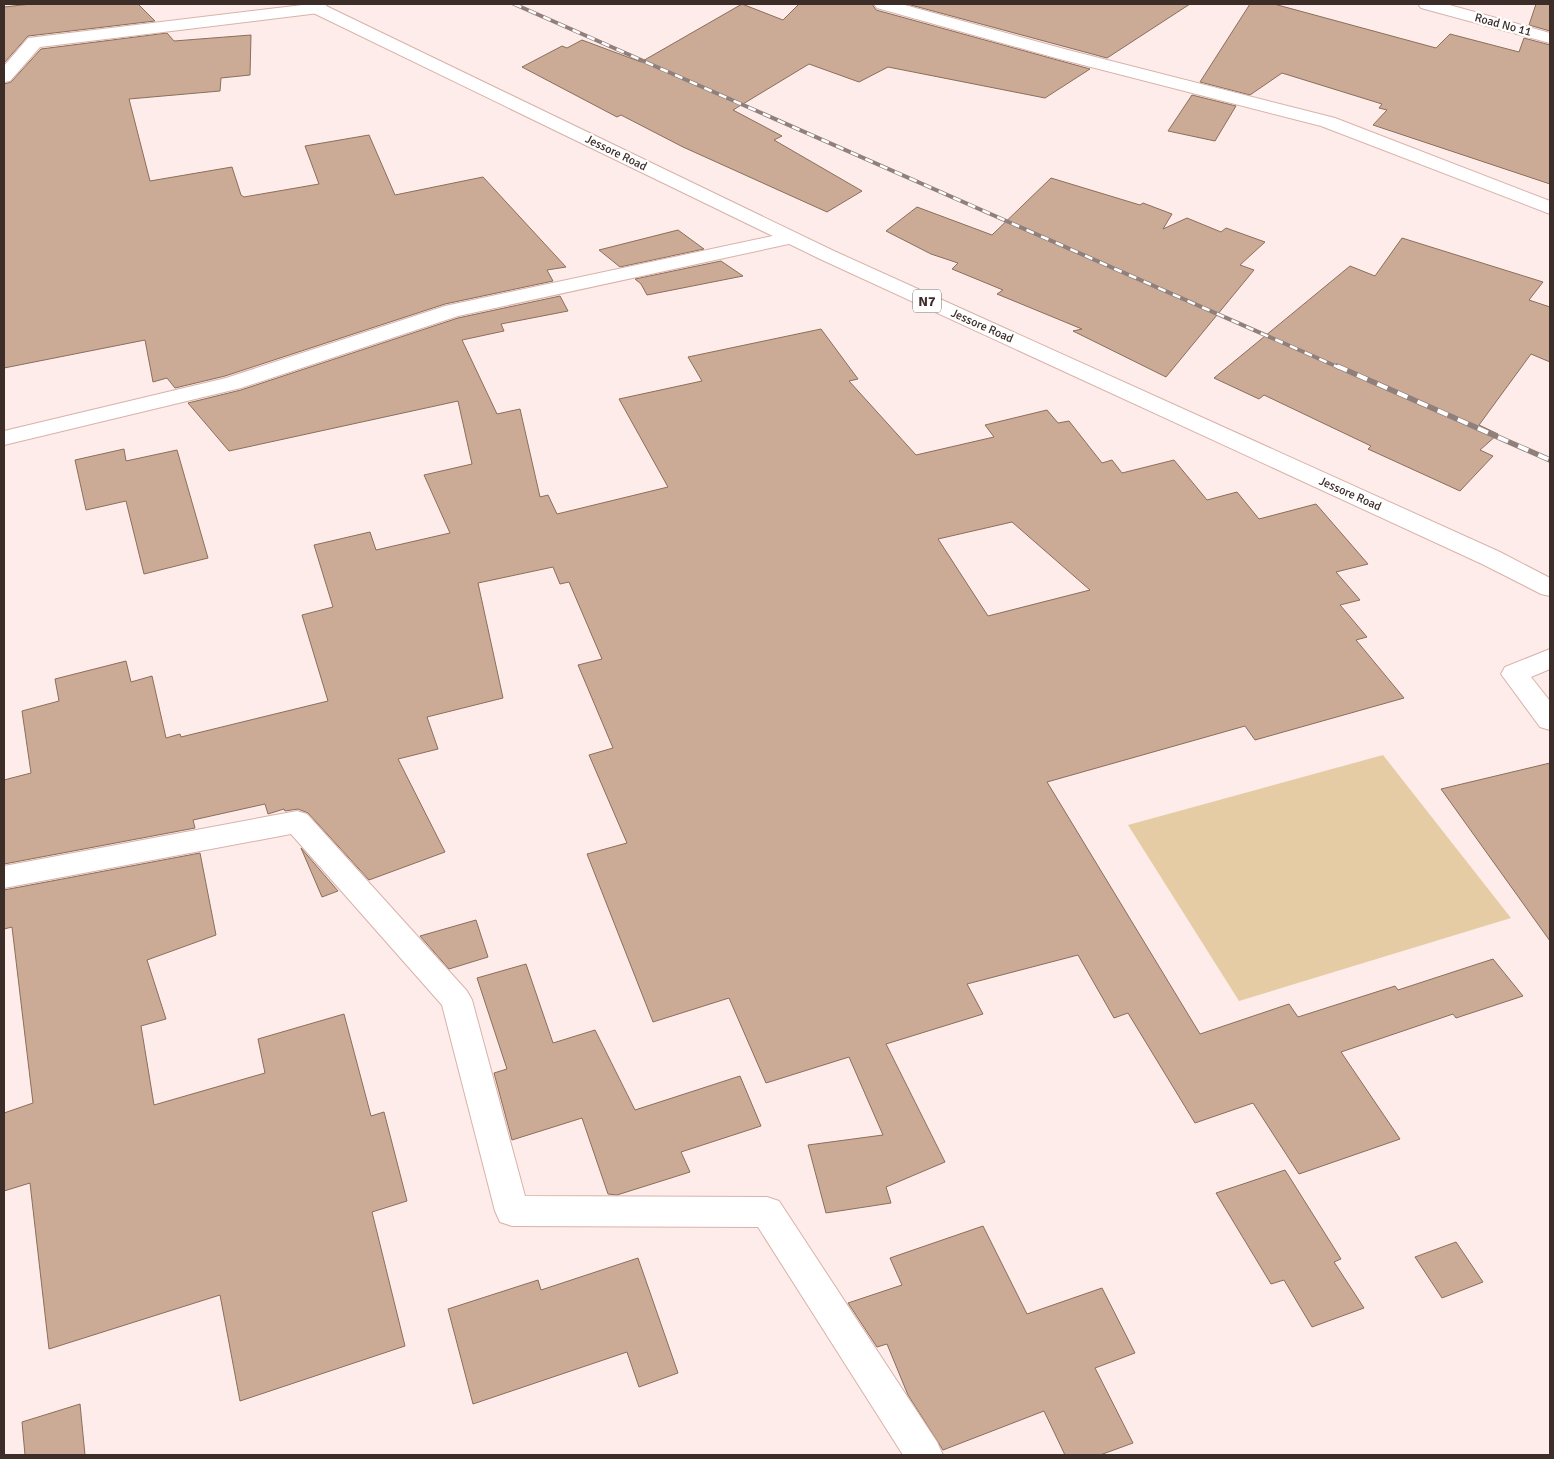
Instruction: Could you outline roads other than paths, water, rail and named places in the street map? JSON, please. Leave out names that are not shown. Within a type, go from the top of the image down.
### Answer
[{"type":"main road","points":[[883,4],[1062,54],[1328,122],[1550,208]]},
{"type":"main road","name":"Road No 11","points":[[1427,4],[1550,38]]},
{"type":"main road","points":[[4,77],[34,42],[314,6]]},
{"type":"main road","name":"Jessore Road","points":[[314,6],[790,238],[1491,558],[1550,588]]},
{"type":"main road","points":[[4,438],[234,383],[453,311],[790,238]]},
{"type":"main road","points":[[1550,658],[1514,674],[1550,720]]},
{"type":"main road","points":[[4,877],[297,822],[456,1000],[512,1211],[767,1212],[924,1455]]},
{"type":"railway","points":[[514,4],[1340,368]]},
{"type":"railway","points":[[1337,366],[1550,460]]}]
